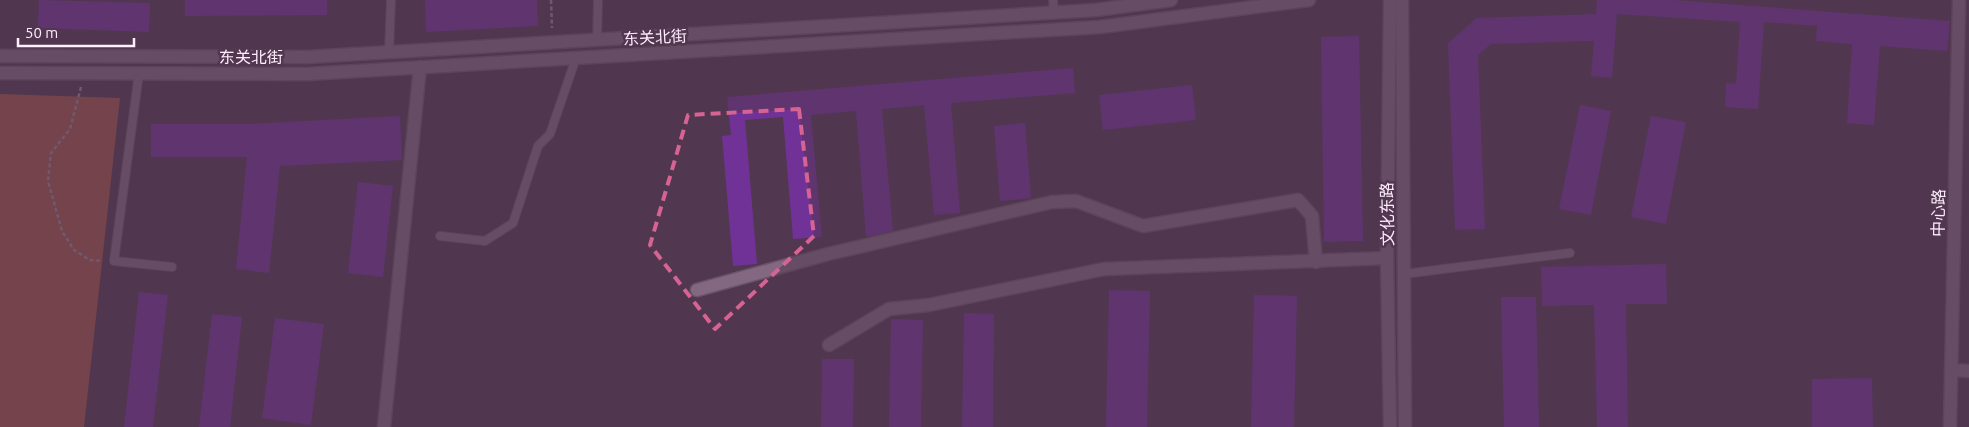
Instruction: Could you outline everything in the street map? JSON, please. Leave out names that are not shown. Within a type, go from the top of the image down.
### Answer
[{"type":"main road","name":"东关北街","points":[[0,56],[307,57],[598,40],[1054,6],[1096,10],[1171,0]]},
{"type":"main road","name":"东关北街","points":[[0,73],[307,74],[1100,28],[1309,0]]},
{"type":"main road","name":"文化东路","points":[[1390,0],[1387,258],[1390,427]]},
{"type":"main road","name":"文化东路","points":[[1402,0],[1405,427]]},
{"type":"main road","name":"中心路","points":[[1950,427],[1959,0]]},
{"type":"main road","points":[[384,427],[420,67]]},
{"type":"main road","points":[[697,290],[828,254],[1052,202],[1076,201],[1143,226],[1298,200],[1312,216],[1316,262]]},
{"type":"main road","points":[[829,345],[889,309],[929,305],[1104,269],[1387,258]]},
{"type":"main road","points":[[1951,370],[1969,371]]},
{"type":"lane","points":[[389,52],[391,0]]},
{"type":"lane","points":[[598,0],[598,40]]},
{"type":"lane","points":[[440,236],[485,241],[512,223],[538,146],[550,134],[576,58]]},
{"type":"lane","points":[[139,73],[114,261],[172,267]]},
{"type":"lane","points":[[1404,274],[1570,253]]},
{"type":"path","points":[[551,0],[552,43]]},
{"type":"path","points":[[84,73],[70,129],[51,153],[48,181],[62,231],[74,250],[90,260],[114,261]]},
{"type":"highlighted area","points":[[799,109],[814,236],[715,329],[650,245],[688,115]]},
{"type":"shaded area","points":[[0,94],[120,98],[84,427],[0,427]]},
{"type":"building","points":[[39,0],[150,3],[149,32],[38,28]]},
{"type":"building","points":[[185,0],[327,0],[327,15],[185,16]]},
{"type":"building","points":[[425,0],[537,0],[538,26],[426,32]]},
{"type":"building","points":[[1597,0],[1674,0],[1950,21],[1947,51],[1880,46],[1874,125],[1847,123],[1852,44],[1816,41],[1817,26],[1764,22],[1758,109],[1725,107],[1726,83],[1736,84],[1740,22],[1617,14],[1612,78],[1591,76],[1594,41],[1491,44],[1478,55],[1485,229],[1455,230],[1448,43],[1477,18],[1596,14]]},
{"type":"building","points":[[1359,36],[1363,241],[1324,242],[1321,37]]},
{"type":"building","points":[[1073,68],[1075,93],[951,103],[960,213],[934,215],[924,105],[882,109],[893,231],[872,236],[866,236],[856,111],[811,115],[822,237],[793,239],[783,117],[745,120],[757,264],[733,266],[722,136],[731,135],[727,97]]},
{"type":"building","points":[[1192,85],[1196,120],[1103,130],[1099,95]]},
{"type":"building","points":[[1580,105],[1611,111],[1591,215],[1559,209]]},
{"type":"building","points":[[400,116],[402,160],[280,166],[269,273],[236,269],[247,157],[151,157],[151,124],[249,124]]},
{"type":"building","points":[[1651,116],[1686,122],[1666,224],[1631,217]]},
{"type":"building","points":[[1025,123],[1031,198],[1000,201],[994,126]]},
{"type":"building","points":[[358,182],[393,186],[383,277],[348,273]]},
{"type":"building","points":[[1666,264],[1667,304],[1626,304],[1628,427],[1597,427],[1594,305],[1542,306],[1541,267]]},
{"type":"building","points":[[1109,290],[1150,291],[1147,427],[1106,427]]},
{"type":"building","points":[[139,292],[168,295],[153,427],[124,427]]},
{"type":"building","points":[[1254,295],[1297,296],[1294,427],[1251,427]]},
{"type":"building","points":[[1501,297],[1536,297],[1539,427],[1504,427]]},
{"type":"building","points":[[964,313],[994,314],[993,427],[962,427]]},
{"type":"building","points":[[212,314],[242,317],[230,427],[199,427]]},
{"type":"building","points":[[275,318],[324,324],[311,425],[262,418]]},
{"type":"building","points":[[891,319],[923,320],[921,427],[889,427]]},
{"type":"building","points":[[822,359],[854,359],[853,427],[821,427]]},
{"type":"building","points":[[1872,378],[1873,427],[1812,427],[1812,379]]}]
